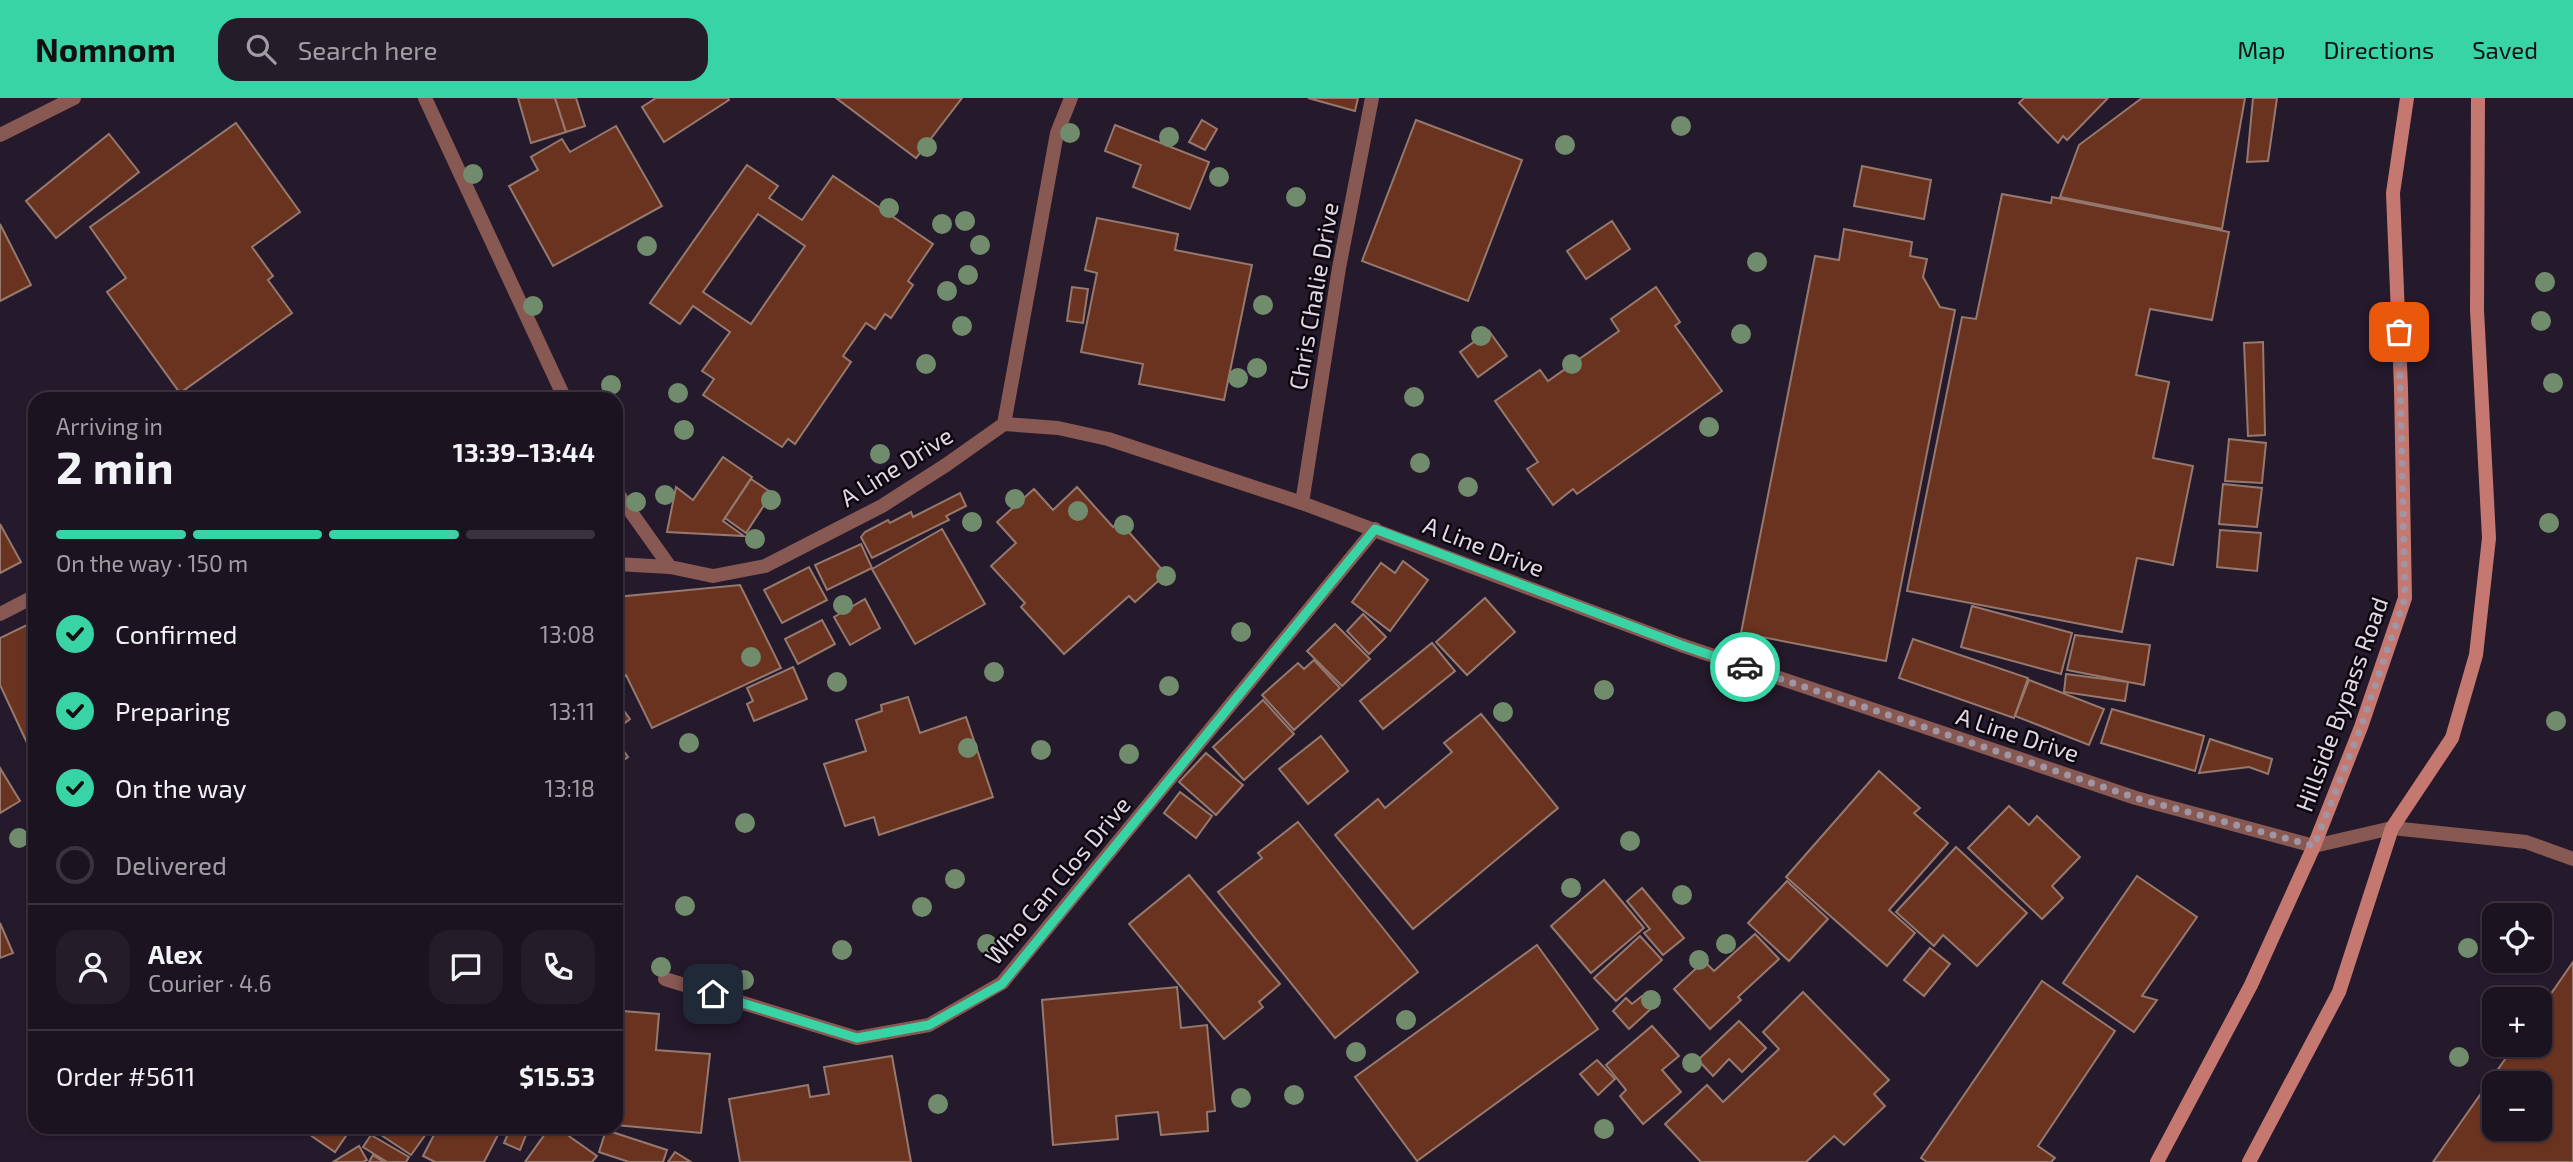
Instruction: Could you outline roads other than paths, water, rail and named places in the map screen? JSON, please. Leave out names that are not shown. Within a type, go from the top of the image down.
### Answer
[{"type":"main road","name":"Hillside Bypass Road","points":[[2157,1162],[2250,985],[2314,846],[2361,727],[2405,598],[2401,388],[2393,193],[2407,98]]},
{"type":"main road","points":[[2249,1162],[2339,992],[2392,828],[2452,738],[2477,642],[2489,538],[2477,310],[2478,98]]},
{"type":"street","points":[[0,135],[74,98]]},
{"type":"street","points":[[425,98],[562,392]]},
{"type":"street","points":[[1004,424],[1057,133],[1071,98]]},
{"type":"street","name":"Chris Chalie Drive","points":[[1302,503],[1339,268],[1372,98]]},
{"type":"street","name":"A Line Drive","points":[[623,564],[670,567],[713,576],[765,566],[882,506],[1004,424],[1058,428],[1108,439],[1302,503],[1694,650],[2136,798],[2314,846],[2392,828],[2526,842],[2573,859]]},
{"type":"street","points":[[623,501],[670,567]]},
{"type":"street","name":"Who Can Clos Drive","points":[[665,979],[857,1038],[929,1025],[1002,984],[1375,529]]},
{"type":"street","points":[[0,614],[28,600]]}]
